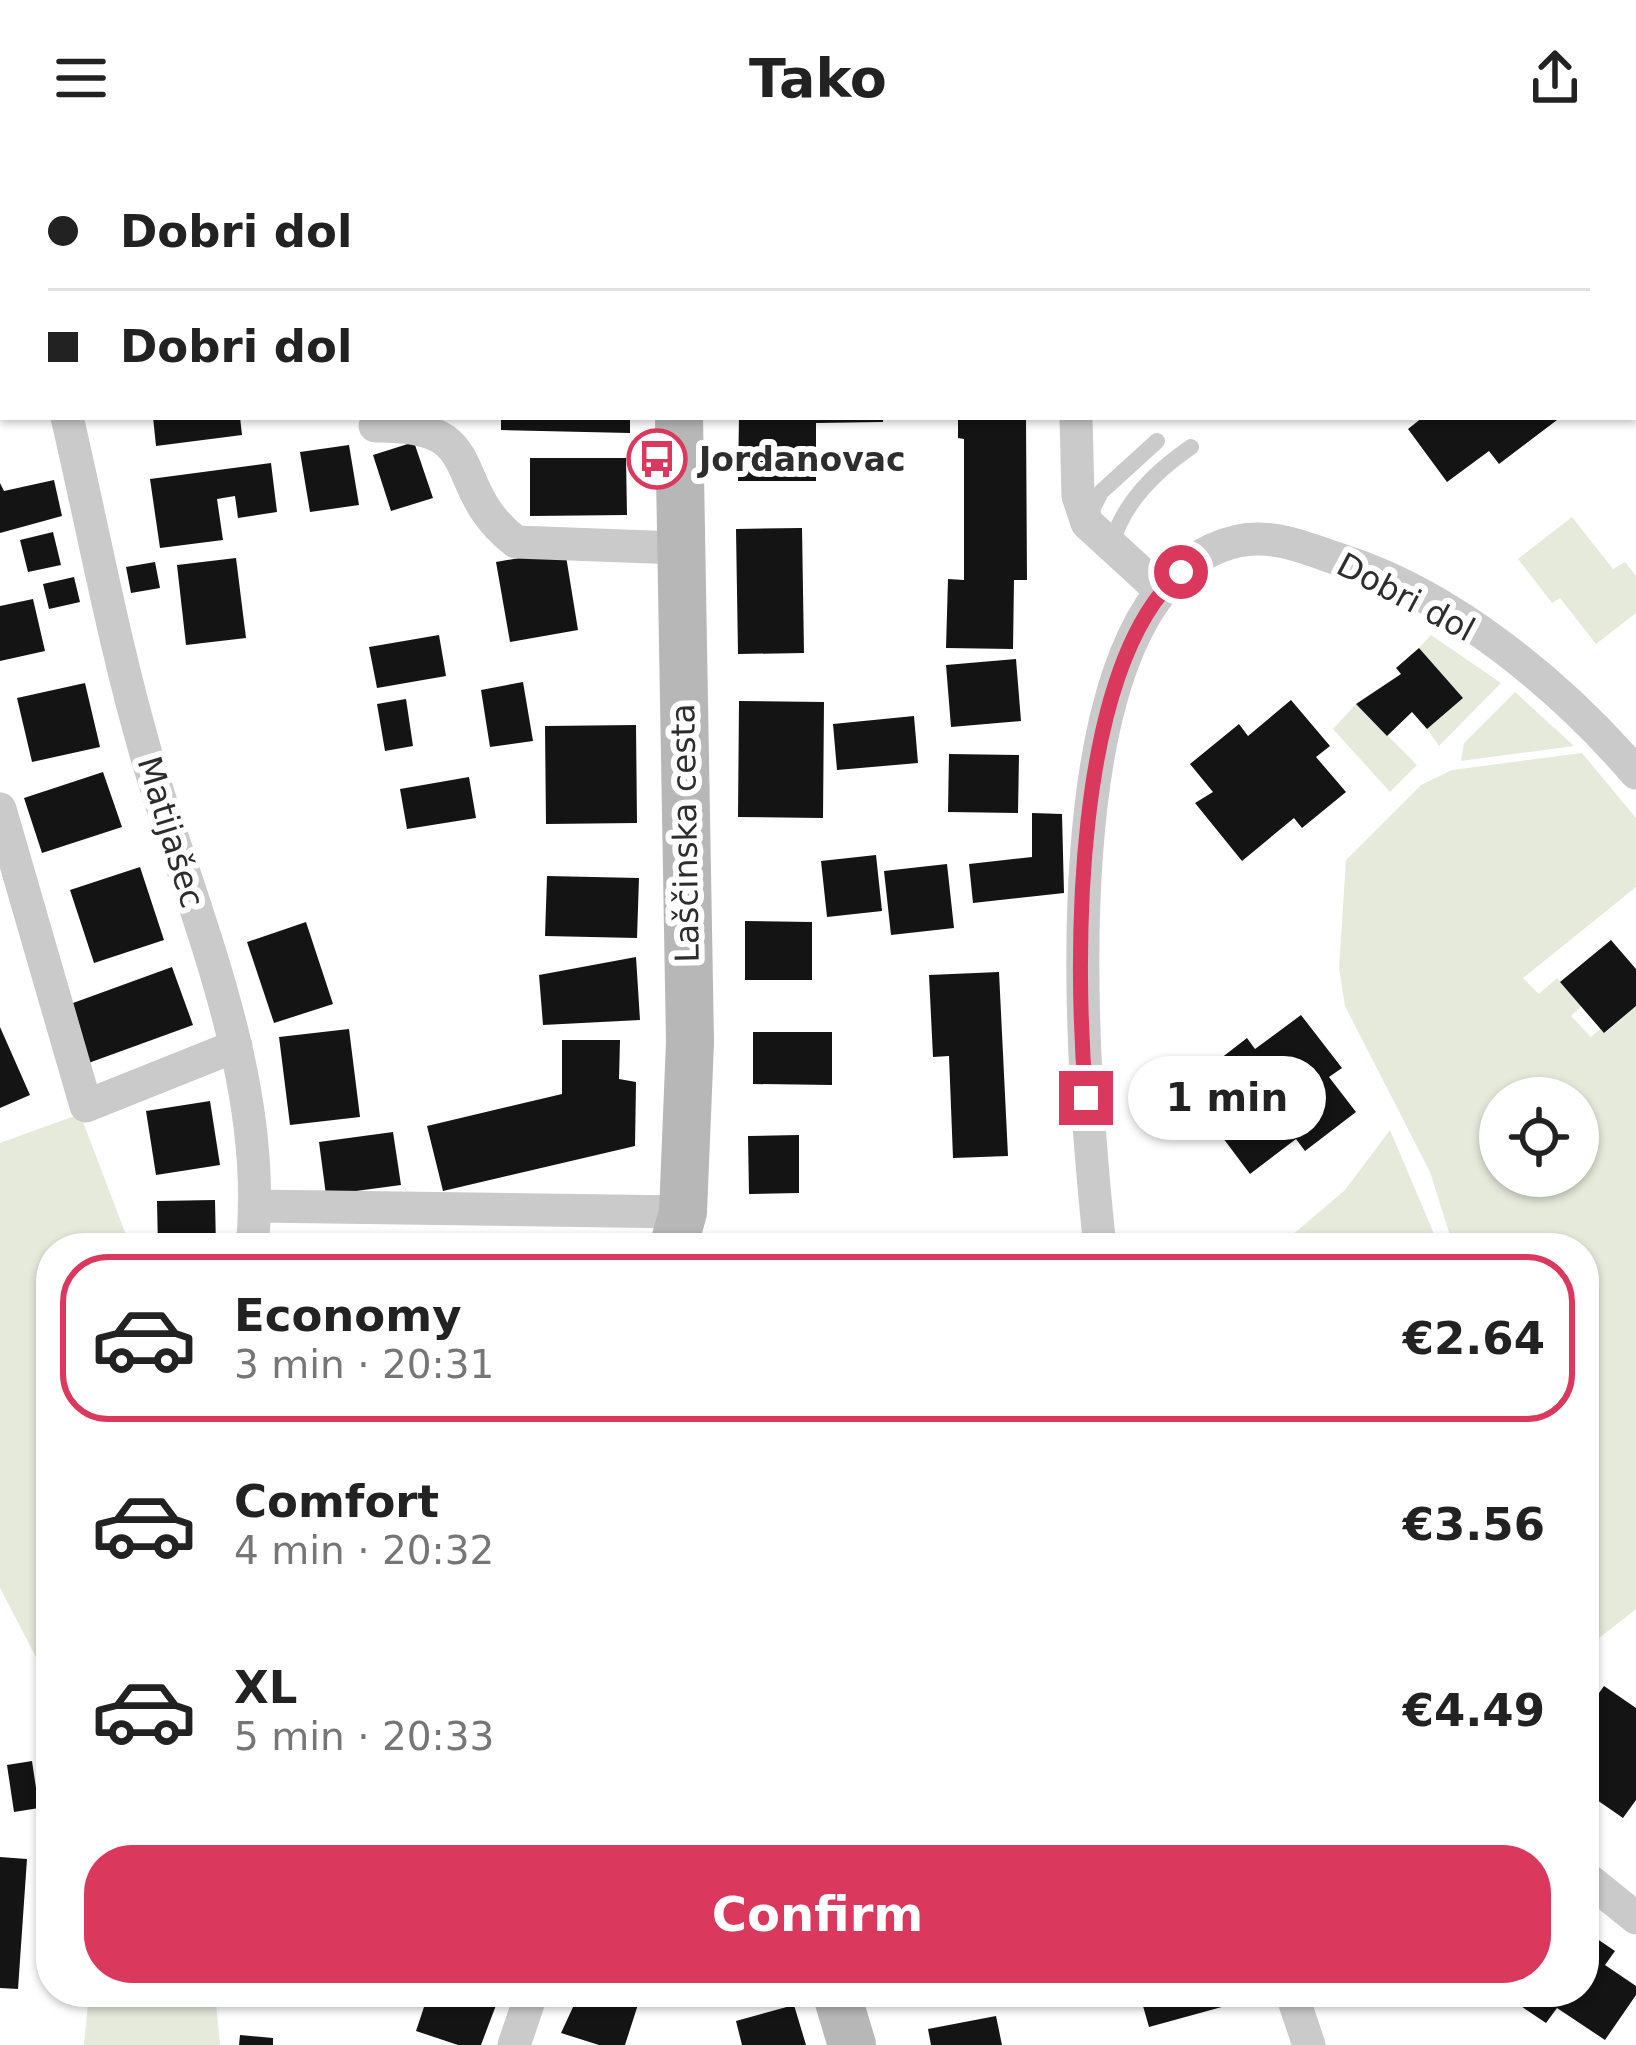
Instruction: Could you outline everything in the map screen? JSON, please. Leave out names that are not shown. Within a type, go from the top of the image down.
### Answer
[{"type":"main road","name":"Laščinska cesta","points":[[678,1230],[690,1042],[679,420]]},
{"type":"main road","points":[[841,2007],[852,2045]]},
{"type":"street","name":"Matijašec","points":[[68,420],[145,750],[236,1046],[257,1206],[254,1233]]},
{"type":"street","points":[[1076,420],[1078,496],[1099,533],[1160,590]]},
{"type":"street","points":[[375,426],[426,426],[444,434],[484,510],[516,542],[678,548]]},
{"type":"street","name":"Dobri dol","points":[[1099,1233],[1083,1064],[1087,830],[1100,741],[1126,652],[1160,590],[1201,555],[1240,540],[1281,540],[1361,567],[1461,619],[1632,762]]},
{"type":"street","points":[[0,809],[86,1106],[236,1046]]},
{"type":"street","points":[[257,1206],[678,1230]]},
{"type":"street","points":[[1599,1888],[1636,1918]]},
{"type":"street","points":[[514,2045],[527,2007]]},
{"type":"street","points":[[1296,2007],[1309,2045]]},
{"type":"lane","points":[[1099,533],[1101,492],[1156,441]]},
{"type":"lane","points":[[1099,533],[1191,446]]},
{"type":"shaded area","points":[[1572,517],[1613,569],[1625,562],[1636,576],[1636,613],[1596,644],[1560,598],[1552,603],[1518,559]]},
{"type":"shaded area","points":[[1431,635],[1501,683],[1439,746],[1427,729],[1462,698],[1419,648]]},
{"type":"shaded area","points":[[1515,692],[1574,746],[1461,761],[1464,743]]},
{"type":"shaded area","points":[[1356,704],[1417,765],[1390,792],[1333,729]]},
{"type":"shaded area","points":[[1582,753],[1636,818],[1636,887],[1523,978],[1539,994],[1557,978],[1581,1006],[1571,1016],[1591,1037],[1600,1029],[1605,1033],[1636,1006],[1636,1609],[1599,1638],[1599,1233],[1449,1233],[1430,1172],[1345,1006],[1339,968],[1346,860],[1421,785],[1452,770]]},
{"type":"shaded area","points":[[80,1114],[125,1233],[36,1233],[36,1657],[0,1588],[0,1143]]},
{"type":"shaded area","points":[[1390,1130],[1434,1233],[1295,1233],[1345,1190]]},
{"type":"shaded area","points":[[88,2007],[216,2007],[220,2045],[84,2045]]},
{"type":"building","points":[[153,420],[240,420],[242,435],[156,446]]},
{"type":"building","points":[[501,420],[630,420],[630,433],[501,430]]},
{"type":"building","points":[[739,420],[883,420],[816,423],[816,481],[738,481]]},
{"type":"building","points":[[958,420],[1026,420],[1027,580],[1014,580],[1013,649],[946,648],[948,579],[964,580],[964,439],[958,438]]},
{"type":"building","points":[[1419,420],[1557,420],[1499,464],[1489,451],[1447,482],[1408,429]]},
{"type":"building","points":[[414,442],[433,498],[391,511],[373,455]]},
{"type":"building","points":[[349,445],[359,505],[310,512],[300,452]]},
{"type":"building","points":[[530,458],[626,458],[627,515],[530,516]]},
{"type":"building","points":[[271,463],[277,512],[238,518],[235,496],[217,499],[223,540],[160,548],[150,479]]},
{"type":"building","points":[[54,480],[62,516],[0,533],[0,483],[4,491]]},
{"type":"building","points":[[802,528],[804,653],[738,654],[736,529]]},
{"type":"building","points":[[53,532],[61,565],[28,572],[20,540]]},
{"type":"building","points":[[565,550],[578,630],[510,642],[496,562]]},
{"type":"building","points":[[236,558],[246,638],[186,645],[177,565]]},
{"type":"building","points":[[155,562],[160,588],[131,593],[126,567]]},
{"type":"building","points":[[74,577],[80,602],[49,609],[43,584]]},
{"type":"building","points":[[33,599],[45,651],[0,661],[0,606]]},
{"type":"building","points":[[439,635],[446,676],[377,688],[369,647]]},
{"type":"building","points":[[1419,648],[1463,698],[1427,729],[1412,712],[1387,736],[1356,704],[1401,674],[1396,668]]},
{"type":"building","points":[[1016,659],[1021,721],[951,727],[946,665]]},
{"type":"building","points":[[523,682],[533,741],[490,747],[481,690]]},
{"type":"building","points":[[85,683],[100,747],[32,762],[17,698]]},
{"type":"building","points":[[406,699],[413,746],[385,751],[377,704]]},
{"type":"building","points":[[1291,700],[1330,746],[1316,757],[1346,792],[1302,828],[1294,818],[1242,861],[1195,803],[1213,792],[1190,764],[1239,724],[1248,736]]},
{"type":"building","points":[[739,701],[824,702],[823,818],[738,817]]},
{"type":"building","points":[[914,716],[918,763],[837,770],[833,724]]},
{"type":"building","points":[[636,725],[637,823],[546,824],[545,726]]},
{"type":"building","points":[[949,754],[1019,755],[1018,813],[948,812]]},
{"type":"building","points":[[103,772],[122,827],[42,853],[24,798]]},
{"type":"building","points":[[469,777],[476,818],[407,829],[400,789]]},
{"type":"building","points":[[1032,813],[1062,814],[1064,893],[973,903],[969,864],[1032,857]]},
{"type":"building","points":[[876,855],[882,911],[827,917],[821,861]]},
{"type":"building","points":[[947,864],[954,928],[891,935],[884,871]]},
{"type":"building","points":[[140,867],[164,940],[94,963],[70,890]]},
{"type":"building","points":[[547,876],[639,878],[637,938],[545,936]]},
{"type":"building","points":[[745,921],[812,922],[812,980],[745,980]]},
{"type":"building","points":[[306,922],[333,1004],[274,1023],[247,942]]},
{"type":"building","points":[[1611,940],[1636,969],[1636,1006],[1604,1033],[1560,982]]},
{"type":"building","points":[[636,957],[640,1020],[543,1025],[539,975]]},
{"type":"building","points":[[172,967],[193,1025],[83,1065],[62,1007]]},
{"type":"building","points":[[999,972],[1008,1156],[953,1158],[949,1056],[933,1057],[929,975]]},
{"type":"building","points":[[1301,1015],[1342,1068],[1329,1077],[1356,1112],[1305,1151],[1296,1139],[1250,1174],[1211,1122],[1221,1114],[1194,1079],[1247,1038],[1255,1049]]},
{"type":"building","points":[[0,1027],[30,1095],[0,1108]]},
{"type":"building","points":[[349,1029],[360,1117],[290,1125],[279,1037]]},
{"type":"building","points":[[753,1032],[832,1032],[832,1085],[753,1084]]},
{"type":"building","points":[[562,1040],[620,1040],[619,1079],[636,1082],[635,1146],[443,1191],[427,1126],[562,1094]]},
{"type":"building","points":[[210,1101],[220,1165],[156,1175],[146,1111]]},
{"type":"building","points":[[393,1132],[401,1185],[326,1195],[319,1142]]},
{"type":"building","points":[[799,1135],[799,1193],[749,1194],[748,1136]]},
{"type":"building","points":[[215,1200],[216,1233],[158,1233],[157,1201]]},
{"type":"building","points":[[1604,1686],[1636,1708],[1636,1800],[1623,1818],[1599,1801],[1599,1693]]},
{"type":"building","points":[[32,1761],[36,1808],[14,1812],[7,1765]]},
{"type":"building","points":[[0,1857],[27,1859],[18,1989],[0,1988]]},
{"type":"building","points":[[1599,1940],[1615,1951],[1605,1965],[1636,1986],[1636,1995],[1605,2040],[1557,2008],[1546,2023],[1522,2007],[1599,2007]]},
{"type":"building","points":[[424,2007],[495,2007],[481,2045],[458,2045],[416,2031]]},
{"type":"building","points":[[573,2007],[637,2007],[625,2045],[599,2045],[561,2033]]},
{"type":"building","points":[[795,2007],[806,2045],[742,2045],[736,2021]]},
{"type":"building","points":[[1143,2007],[1222,2007],[1149,2027]]},
{"type":"building","points":[[996,2016],[1002,2045],[931,2045],[928,2029]]},
{"type":"building","points":[[240,2035],[273,2038],[273,2045],[239,2045]]},
{"type":"place","name":"Jordanovac","points":[[657,459]]},
{"type":"route","points":[[1086,1098],[1087,830],[1100,741],[1126,652],[1160,590],[1181,572]]}]
